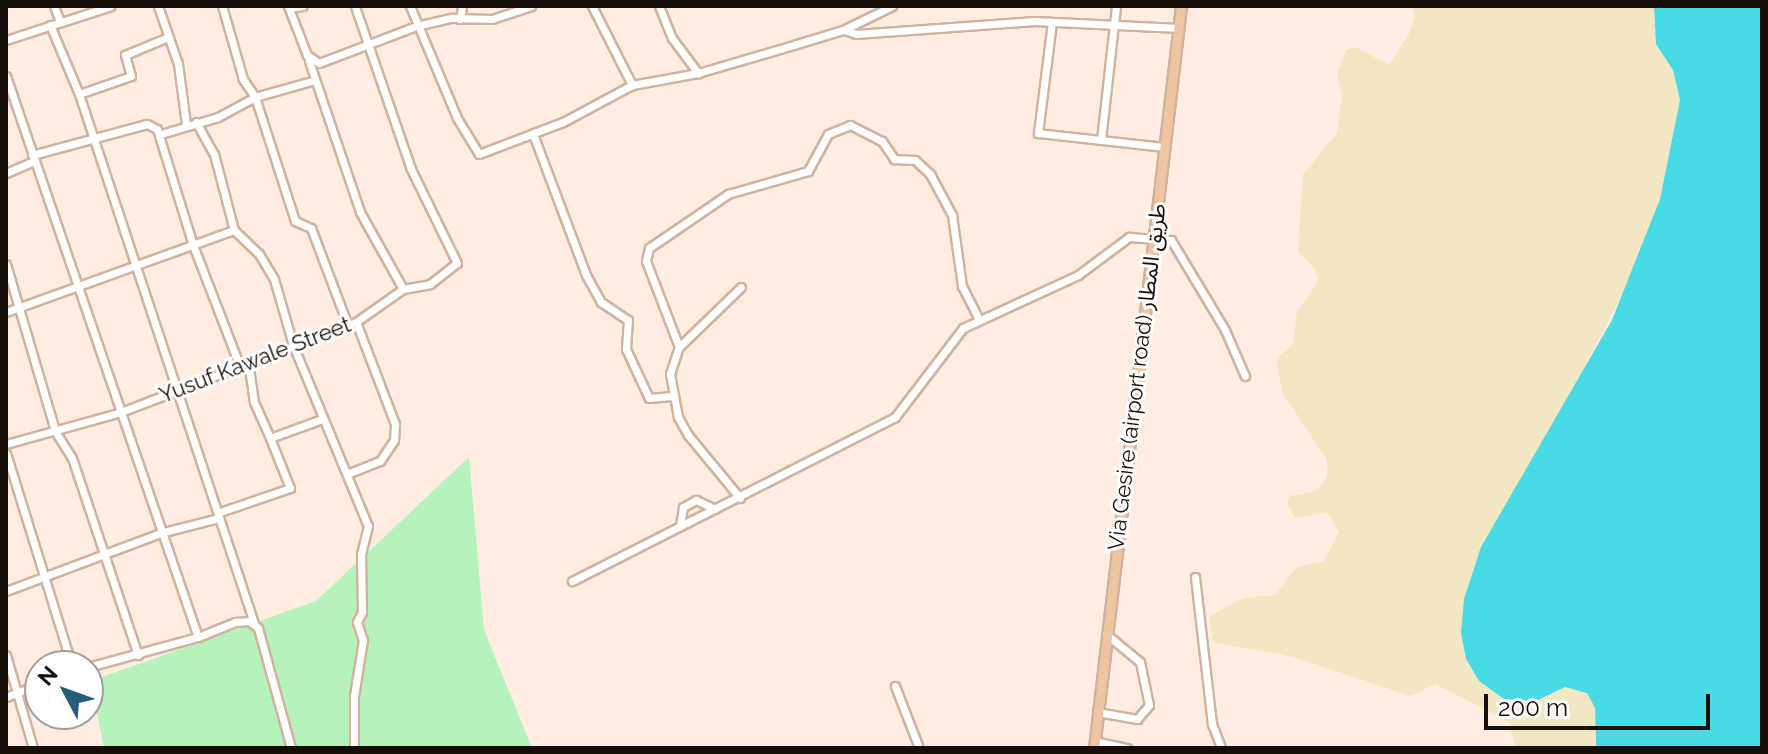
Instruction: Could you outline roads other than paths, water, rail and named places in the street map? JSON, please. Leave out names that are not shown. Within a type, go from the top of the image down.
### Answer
[{"type":"main road","name":"Via Gesire (airport road) طريق المطار","points":[[1094,745],[1181,6]]},
{"type":"street","points":[[54,6],[60,22]]},
{"type":"street","points":[[6,40],[108,6]]},
{"type":"street","points":[[158,6],[168,37],[186,124]]},
{"type":"street","points":[[222,6],[243,79],[255,97],[295,221],[311,228],[395,424],[394,440],[380,461],[347,474]]},
{"type":"street","points":[[303,6],[289,7],[360,212],[403,289]]},
{"type":"street","name":"Yusuf Kawale Street","points":[[6,444],[118,413],[239,364],[352,324],[403,289],[430,284],[457,263],[411,169],[355,6]]},
{"type":"street","points":[[410,6],[416,26],[475,152],[533,134],[632,85],[698,73],[843,30],[892,6]]},
{"type":"street","points":[[460,19],[462,6]]},
{"type":"street","points":[[307,55],[319,63],[416,26],[460,19],[492,19],[531,6]]},
{"type":"street","points":[[592,6],[632,85]]},
{"type":"street","points":[[659,6],[672,38],[698,73]]},
{"type":"street","points":[[1101,140],[1116,6]]},
{"type":"street","points":[[843,30],[856,34],[1052,22],[1179,28]]},
{"type":"street","points":[[1052,22],[1038,133],[1165,147]]},
{"type":"street","points":[[50,25],[79,94],[133,265],[254,623],[266,646],[291,748]]},
{"type":"street","points":[[79,94],[131,76],[125,55],[168,37]]},
{"type":"street","points":[[6,76],[76,291],[198,637]]},
{"type":"street","points":[[161,134],[255,97],[315,80]]},
{"type":"street","points":[[196,122],[214,154],[234,230],[259,254],[274,279],[293,345],[368,526],[361,554],[362,612],[357,622],[363,640],[354,696],[354,748]]},
{"type":"street","points":[[6,173],[33,158],[93,137],[147,124],[161,134],[193,245],[239,364]]},
{"type":"street","points":[[679,347],[646,261],[649,248],[728,194],[808,171],[828,134],[850,125],[882,141],[894,159],[915,160],[930,174],[952,215],[962,286],[979,319]]},
{"type":"street","points":[[533,134],[586,275],[601,302],[628,320],[626,349],[649,398],[672,396]]},
{"type":"street","points":[[6,312],[76,291],[133,265],[234,230]]},
{"type":"street","points":[[572,581],[895,417],[952,338],[979,319],[1078,275],[1129,237],[1153,236],[1171,240],[1195,275],[1245,376]]},
{"type":"street","points":[[6,264],[55,431],[72,458],[138,655]]},
{"type":"street","points":[[740,498],[702,457],[678,417],[670,374],[679,347],[741,287]]},
{"type":"street","points":[[6,591],[290,488],[254,402],[248,361]]},
{"type":"street","points":[[270,438],[322,419]]},
{"type":"street","points":[[6,453],[67,650]]},
{"type":"street","points":[[680,526],[683,507],[696,500],[715,509]]},
{"type":"street","points":[[1195,577],[1212,724],[1221,748]]},
{"type":"street","points":[[104,663],[198,637],[235,622],[254,623]]},
{"type":"street","points":[[1097,712],[1137,719],[1149,705],[1140,662],[1106,634]]},
{"type":"street","points":[[6,655],[33,748]]},
{"type":"street","points":[[895,686],[919,748]]},
{"type":"street","points":[[6,697],[24,690]]},
{"type":"street","points":[[1094,745],[1127,748]]},
{"type":"water","points":[[1654,6],[1762,6],[1762,748],[1596,748],[1595,708],[1587,693],[1565,687],[1536,701],[1504,699],[1479,681],[1466,659],[1461,633],[1464,599],[1481,547],[1612,320],[1660,199],[1680,100],[1673,70],[1656,44]]}]
